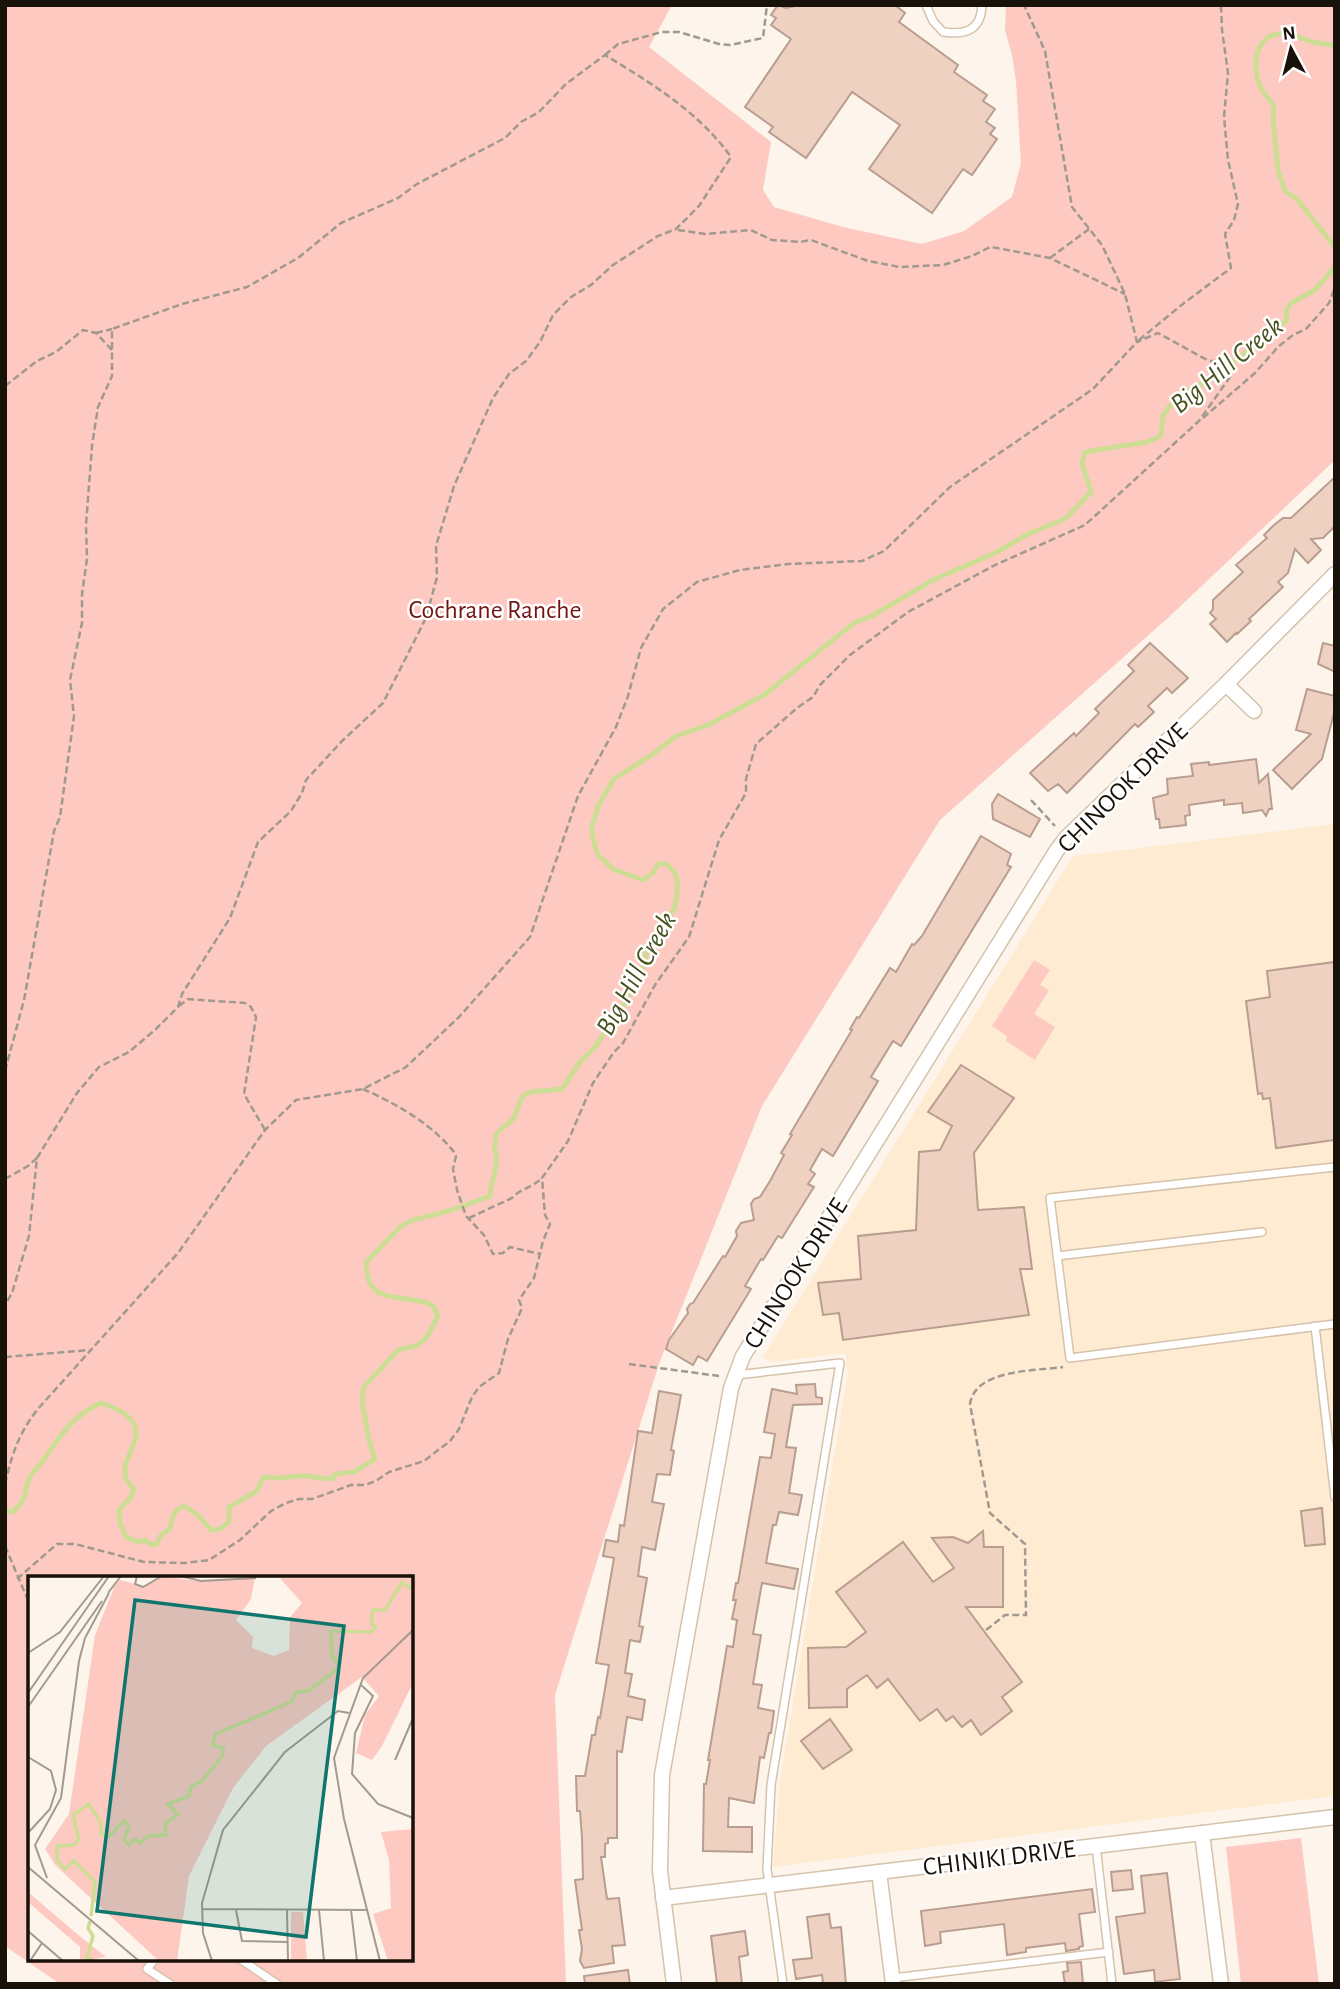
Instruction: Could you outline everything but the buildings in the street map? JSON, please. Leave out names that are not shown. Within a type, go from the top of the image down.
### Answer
[{"type":"street","name":"CHINOOK DRIVE","points":[[674,1984],[659,1857],[662,1775],[731,1388],[728,1376],[748,1349],[1057,850],[1067,837],[1226,684],[1335,574]]},
{"type":"street","points":[[1226,684],[1254,711]]},
{"type":"street","name":"CHINIKI DRIVE","points":[[663,1898],[1335,1817]]},
{"type":"street","points":[[1202,1833],[1221,1984]]},
{"type":"street","points":[[879,1872],[892,1981]]},
{"type":"lane","points":[[926,5],[933,21],[943,32],[960,34],[974,28],[982,14],[982,5]]},
{"type":"lane","points":[[1335,1167],[1050,1198],[1070,1357],[1335,1324]]},
{"type":"lane","points":[[1057,1256],[1262,1232]]},
{"type":"lane","points":[[1315,1326],[1335,1497]]},
{"type":"lane","points":[[728,1376],[840,1363],[771,1785],[767,1869],[783,1984]]},
{"type":"lane","points":[[1096,1846],[1112,1984]]},
{"type":"lane","points":[[892,1981],[1108,1952]]},
{"type":"lane","points":[[153,1961],[147,1969],[170,1984]]},
{"type":"lane","points":[[243,1961],[277,1984]]},
{"type":"path","points":[[6,387],[22,372],[56,352],[83,330],[96,333],[112,329],[182,303],[247,287],[298,258],[341,223],[389,202],[417,184],[505,138],[521,122],[539,112],[566,84],[618,44],[662,32],[679,32],[730,45],[763,38],[767,5]]},
{"type":"path","points":[[1024,5],[1045,51],[1072,207],[1102,245],[1125,294],[1137,342]]},
{"type":"path","points":[[5,1484],[12,1453],[22,1431],[178,1252],[265,1130],[296,1100],[363,1089],[406,1067],[460,1017],[530,937],[578,796],[616,727],[628,696],[640,649],[663,609],[698,582],[740,570],[788,564],[862,561],[884,551],[950,486],[1093,389],[1137,342],[1231,268],[1225,234],[1234,220],[1238,204],[1228,160],[1224,117],[1228,73],[1221,5]]},
{"type":"path","points":[[177,1007],[230,918],[258,842],[291,811],[306,780],[342,741],[383,703],[426,618],[437,578],[436,546],[450,498],[477,429],[493,398],[509,374],[526,361],[540,342],[553,315],[571,297],[591,285],[613,265],[658,236],[676,229],[699,206],[731,157],[687,110],[656,86],[605,55]]},
{"type":"path","points":[[676,229],[705,233],[751,230],[772,240],[811,240],[868,261],[900,267],[943,265],[990,247],[1050,258],[1125,294]]},
{"type":"path","points":[[1050,258],[1089,229]]},
{"type":"path","points":[[466,1216],[475,1216],[512,1198],[542,1178],[568,1141],[593,1083],[614,1052],[623,1044],[654,985],[689,937],[719,840],[746,793],[746,779],[756,744],[813,697],[820,685],[850,655],[908,612],[995,565],[1085,525],[1255,373],[1266,358],[1290,337],[1306,329],[1329,303],[1335,287]]},
{"type":"path","points":[[5,1070],[24,1000],[54,831],[60,817],[65,789],[74,716],[71,680],[82,623],[92,446],[98,407],[112,376],[112,329]]},
{"type":"path","points":[[96,333],[113,351]]},
{"type":"path","points":[[1137,342],[1158,333],[1209,361],[1222,361],[1232,374],[1199,421]]},
{"type":"path","points":[[1031,800],[1057,829]]},
{"type":"path","points":[[5,1179],[37,1158],[77,1093],[99,1067],[130,1052],[188,999],[245,1003],[251,1007],[256,1017],[244,1094],[265,1130]]},
{"type":"path","points":[[363,1089],[386,1099],[447,1142],[456,1156],[453,1169],[466,1216],[484,1235],[493,1254],[503,1253],[510,1247],[540,1254]]},
{"type":"path","points":[[5,1305],[12,1293],[29,1236],[37,1158]]},
{"type":"path","points":[[17,1579],[57,1544],[75,1544],[144,1562],[184,1563],[209,1560],[240,1540],[271,1511],[286,1503],[312,1499],[351,1485],[365,1485],[389,1472],[424,1461],[450,1441],[459,1429],[472,1397],[480,1387],[499,1373],[508,1339],[522,1308],[519,1300],[534,1278],[550,1224],[545,1215],[542,1178]]},
{"type":"path","points":[[5,1357],[91,1350]]},
{"type":"path","points":[[629,1364],[728,1376]]},
{"type":"path","points":[[986,1630],[1005,1615],[1026,1615],[1025,1544],[990,1513],[970,1404],[972,1395],[980,1385],[996,1377],[1075,1366]]},
{"type":"path","points":[[5,1546],[28,1601]]},
{"type":"shaded area","points":[[1335,824],[1335,1796],[773,1867],[780,1781],[848,1373],[845,1353],[773,1362],[763,1357],[1073,856]]},
{"type":"green space","name":"Cochrane Ranche","points":[[5,5],[672,5],[649,47],[771,142],[763,190],[774,207],[843,227],[922,244],[964,231],[1012,197],[1021,163],[1016,81],[1005,30],[1006,5],[1335,5],[1335,460],[1170,616],[940,820],[762,1106],[659,1364],[555,1695],[566,1984],[60,1984],[5,1946]]},
{"type":"green space","points":[[1034,960],[1050,970],[1040,985],[1049,990],[1034,1014],[1055,1027],[1035,1060],[1006,1041],[1007,1036],[992,1026]]},
{"type":"green space","points":[[1301,1838],[1319,1984],[1241,1984],[1226,1847]]},
{"type":"waterway","name":"Big Hill Creek","points":[[1335,45],[1277,34],[1263,42],[1256,57],[1259,84],[1274,107],[1278,170],[1285,191],[1296,198],[1335,247]]},
{"type":"waterway","name":"Big Hill Creek","points":[[5,1510],[12,1512],[21,1503],[31,1474],[68,1428],[82,1414],[101,1403],[120,1411],[134,1424],[135,1442],[125,1470],[134,1489],[131,1497],[119,1510],[120,1523],[126,1537],[138,1542],[145,1540],[152,1545],[157,1544],[161,1535],[170,1529],[175,1512],[184,1506],[198,1515],[211,1530],[220,1529],[229,1522],[229,1507],[257,1491],[263,1477],[334,1478],[335,1474],[354,1472],[375,1459],[362,1400],[364,1387],[398,1350],[418,1345],[427,1337],[438,1316],[434,1307],[428,1303],[377,1291],[367,1276],[366,1262],[401,1226],[490,1196],[497,1159],[494,1148],[497,1133],[514,1118],[522,1097],[530,1092],[562,1089],[625,1003],[644,965],[647,946],[662,929],[675,907],[678,885],[675,873],[667,864],[658,864],[653,873],[643,880],[613,869],[598,855],[592,826],[599,804],[614,779],[676,736],[708,725],[764,695],[854,623],[872,616],[933,580],[1065,519],[1091,492],[1082,463],[1085,452],[1147,442],[1161,436],[1163,415],[1170,406],[1185,393],[1221,372],[1287,320],[1286,311],[1291,303],[1315,290],[1335,267]]}]
